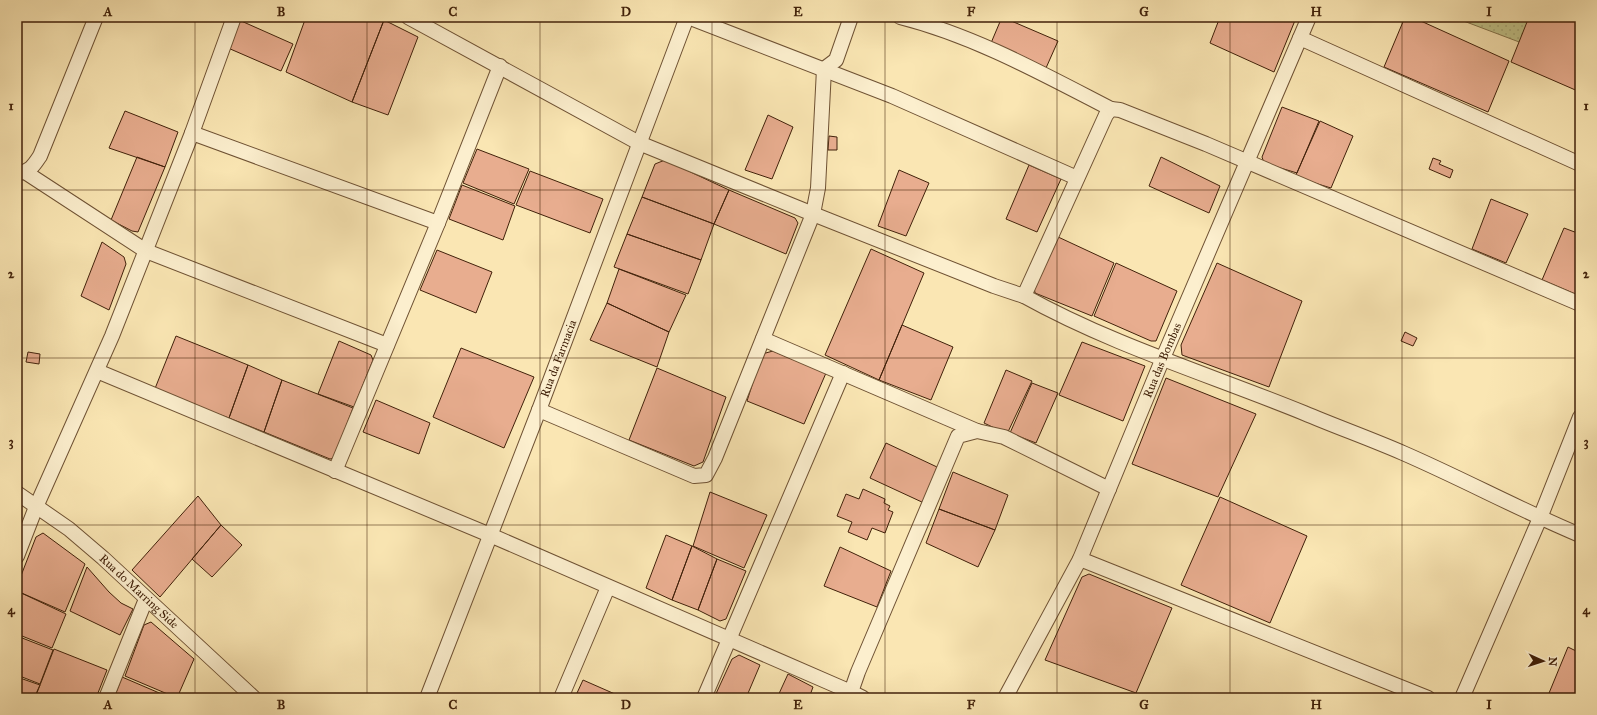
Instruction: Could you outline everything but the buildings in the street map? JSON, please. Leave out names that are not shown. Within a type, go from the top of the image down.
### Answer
[{"type":"street","points":[[21,172],[33,168],[40,156],[96,17]]},
{"type":"street","points":[[17,556],[36,507],[96,371],[146,251],[192,133],[234,17]]},
{"type":"street","points":[[408,17],[639,143],[994,286],[1024,296],[1055,313],[1163,358],[1404,454],[1540,518],[1580,535]]},
{"type":"street","points":[[688,17],[824,69],[912,105],[1077,178]]},
{"type":"street","name":"Rua da Farmacia","points":[[427,698],[539,410],[688,17]]},
{"type":"street","points":[[824,69],[836,60],[851,17]]},
{"type":"street","points":[[900,17],[974,41],[1031,67],[1111,109],[1120,110],[1248,162],[1580,304]]},
{"type":"street","name":"Rua das Bombas","points":[[1005,698],[1080,559],[1163,358],[1309,17]]},
{"type":"street","points":[[1300,38],[1580,164]]},
{"type":"street","points":[[335,471],[438,224],[500,66]]},
{"type":"street","points":[[539,410],[694,476],[706,475],[715,458],[813,214],[818,188],[824,69]]},
{"type":"street","points":[[1024,296],[1106,115],[1111,109]]},
{"type":"street","points":[[192,133],[438,224]]},
{"type":"street","points":[[21,172],[146,251],[387,345]]},
{"type":"street","points":[[763,339],[977,431],[1004,437],[1109,489]]},
{"type":"street","points":[[96,371],[490,535],[857,695],[858,672],[958,436],[977,431]]},
{"type":"street","points":[[704,698],[843,373]]},
{"type":"street","points":[[1462,698],[1540,518],[1580,417]]},
{"type":"street","name":"Rua do Marring Side","points":[[17,493],[69,529],[254,698]]},
{"type":"street","points":[[1080,559],[1428,698]]},
{"type":"street","points":[[561,698],[608,586]]},
{"type":"street","points":[[106,698],[146,599]]},
{"type":"green space","points":[[1453,17],[1580,17],[1580,65]]}]
